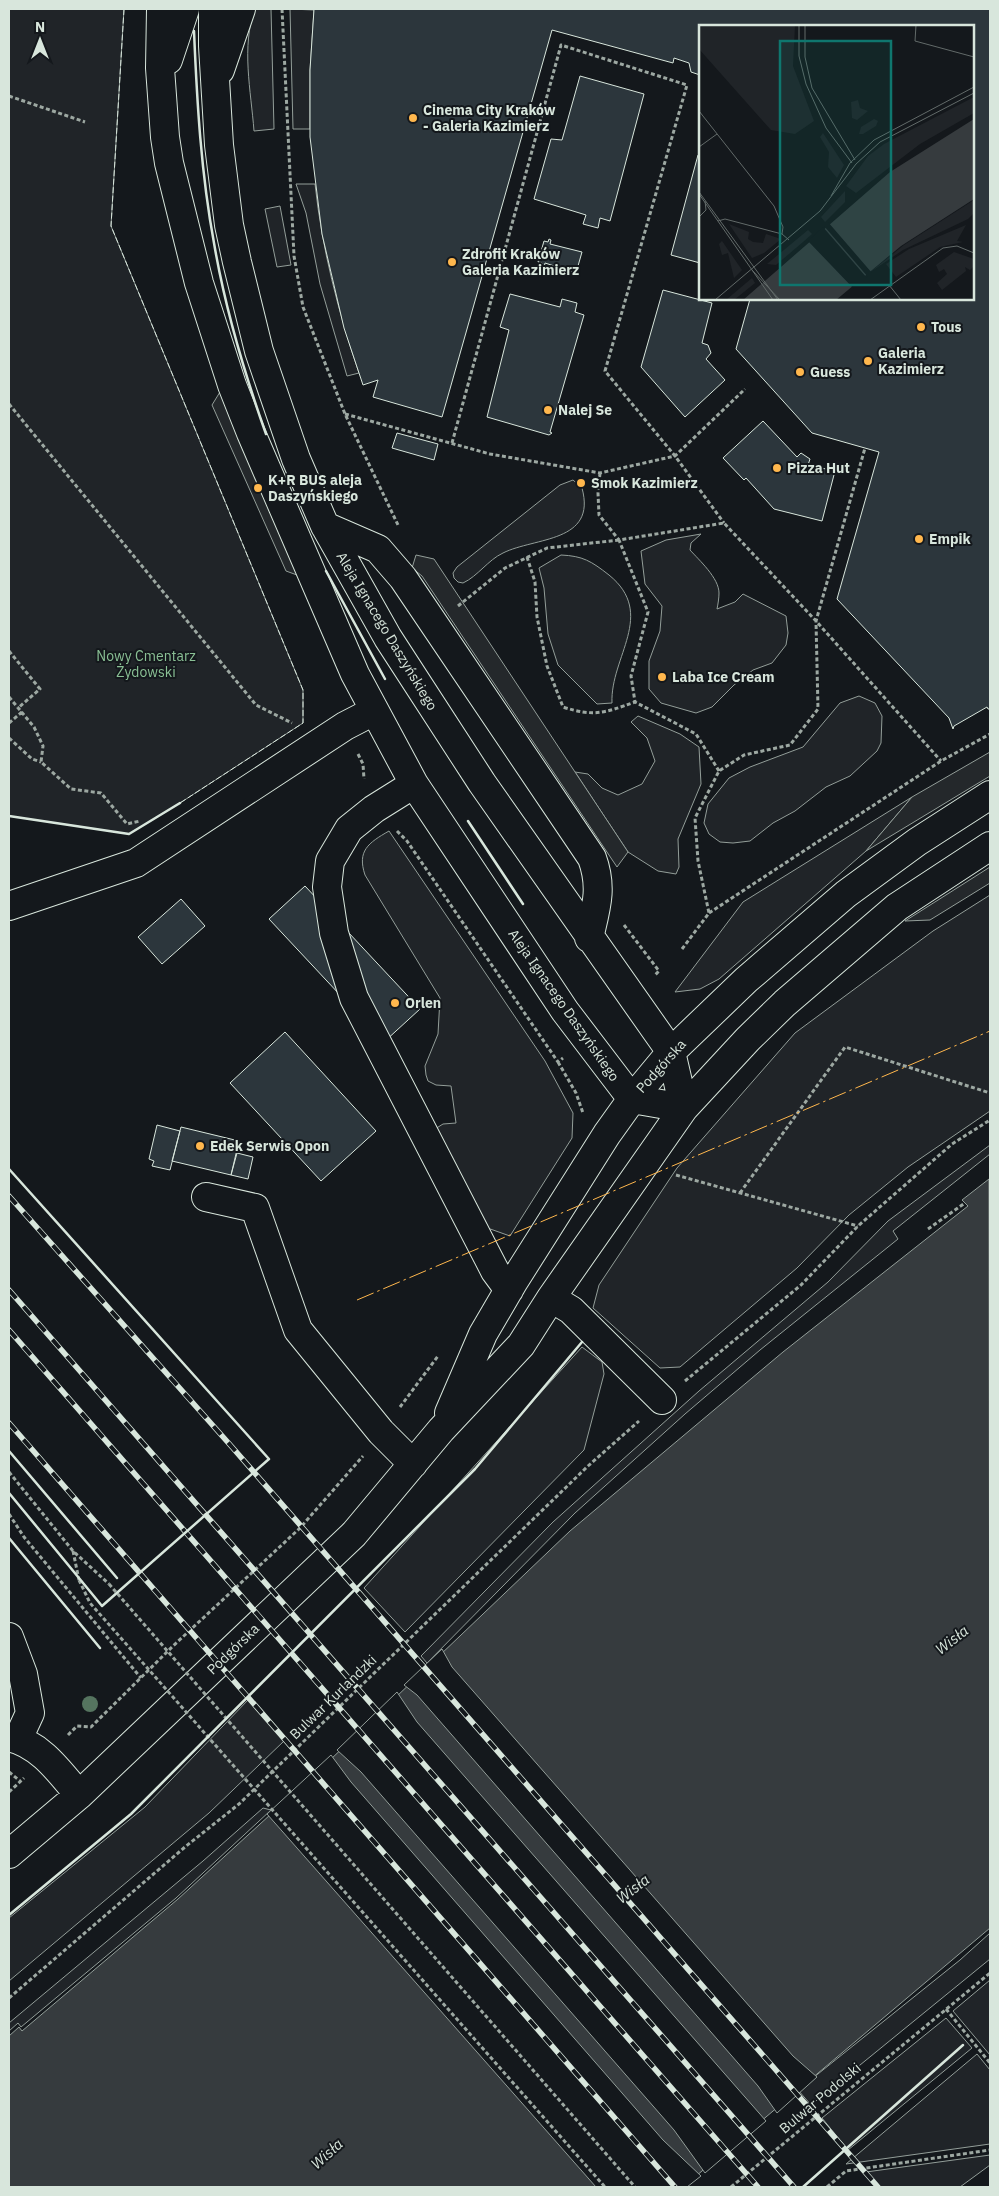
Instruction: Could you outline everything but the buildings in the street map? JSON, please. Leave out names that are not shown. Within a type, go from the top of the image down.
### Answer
[{"type":"street","name":"Aleja Ignacego Daszyńskiego","points":[[160,9],[162,100],[165,137],[176,191],[199,283],[232,385],[355,674],[414,784],[570,1018],[632,1099]]},
{"type":"street","points":[[162,100],[169,57],[185,9]]},
{"type":"street","name":"Aleja Ignacego Daszyńskiego","points":[[213,9],[215,85],[224,192],[235,253],[248,310],[284,426],[325,526],[388,638],[482,783],[589,938],[671,1052],[684,1108]]},
{"type":"street","points":[[215,85],[241,9]]},
{"type":"street","points":[[325,526],[378,549],[403,578],[592,858],[598,874],[599,891],[589,938]]},
{"type":"street","points":[[9,906],[136,863],[345,726],[374,711]]},
{"type":"street","points":[[414,784],[374,809],[349,829],[330,860],[327,887],[334,933],[354,998],[495,1271],[509,1290]]},
{"type":"street","name":"Podgórska","points":[[441,1430],[483,1334],[509,1290],[606,1134],[671,1052],[746,980],[846,894],[917,842],[990,795]]},
{"type":"street","name":"Podgórska","points":[[9,1854],[79,1795],[354,1534],[441,1430],[521,1345],[551,1298],[684,1108],[748,1039],[821,971],[897,907],[990,846]]},
{"type":"street","points":[[632,1099],[684,1108]]},
{"type":"street","points":[[206,1197],[255,1208],[298,1330],[381,1432],[413,1464]]},
{"type":"street","points":[[551,1298],[571,1310],[662,1400]]},
{"type":"street","points":[[9,1637],[22,1674],[30,1713],[13,1738],[47,1756],[79,1795]]},
{"type":"path","points":[[282,9],[294,256],[303,307],[345,414],[399,527]]},
{"type":"path","points":[[452,443],[561,45],[688,85],[605,371],[675,456],[724,523],[816,621],[941,761]]},
{"type":"path","points":[[9,96],[85,122]]},
{"type":"path","points":[[345,414],[490,454],[600,473],[675,456],[745,389]]},
{"type":"path","points":[[9,404],[256,704],[296,725]]},
{"type":"path","points":[[709,914],[698,861],[695,818],[719,771],[744,755],[790,745],[818,710],[816,621],[865,448]]},
{"type":"path","points":[[600,473],[598,493],[599,515],[619,540],[648,612],[631,676],[635,702]]},
{"type":"path","points":[[435,624],[505,568],[546,548],[619,540],[724,523]]},
{"type":"path","points":[[527,557],[536,582],[537,617],[547,666],[563,707],[585,714],[610,711],[635,702],[696,734],[719,771]]},
{"type":"path","points":[[9,651],[40,688],[18,708]]},
{"type":"path","points":[[9,697],[34,726],[43,746],[41,762]]},
{"type":"path","points":[[9,723],[22,712]]},
{"type":"path","points":[[345,726],[363,764],[364,787],[374,809],[407,841],[558,1062],[568,1054]]},
{"type":"path","points":[[682,949],[709,914],[941,761],[990,734]]},
{"type":"path","points":[[9,738],[32,759],[41,762],[71,789],[101,793],[126,824]]},
{"type":"path","points":[[599,891],[659,971]]},
{"type":"path","points":[[740,1193],[845,1047],[990,1093]]},
{"type":"path","name":"Bulwar Kurlandzki","points":[[9,1998],[185,1847],[239,1804],[588,1466],[662,1400],[801,1285],[858,1226],[952,1144],[990,1120]]},
{"type":"path","points":[[674,1174],[858,1226]]},
{"type":"path","points":[[928,1229],[965,1203]]},
{"type":"path","points":[[9,1472],[73,1551],[109,1584],[636,2187]]},
{"type":"path","points":[[9,1514],[24,1537],[141,1678]]},
{"type":"path","points":[[73,1551],[79,1580],[90,1603],[605,2187]]},
{"type":"path","points":[[9,1772],[20,1781],[9,1792]]},
{"type":"path","name":"Bulwar Podolski","points":[[731,2187],[990,1973]]},
{"type":"path","points":[[946,2009],[990,2063]]},
{"type":"path","points":[[827,2187],[846,2170],[989,2149]]},
{"type":"green space","name":"Nowy Cmentarz Żydowski","points":[[9,9],[124,9],[111,226],[303,690],[303,723],[129,834],[9,816]]},
{"type":"green space","points":[[255,9],[271,9],[274,129],[254,131],[248,53],[251,23]]},
{"type":"green space","points":[[290,9],[314,10],[310,70],[310,129],[293,129]]},
{"type":"green space","points":[[296,184],[315,184],[332,280],[359,373],[347,376],[320,284],[306,213]]},
{"type":"green space","points":[[280,206],[291,265],[277,267],[265,209]]},
{"type":"green space","points":[[573,480],[582,488],[584,506],[580,519],[572,529],[546,540],[503,553],[463,583],[458,582],[454,578],[453,573],[457,567],[560,485]]},
{"type":"green space","points":[[701,534],[691,543],[690,550],[716,581],[719,593],[717,609],[735,602],[743,594],[786,616],[788,633],[786,645],[772,663],[753,670],[734,685],[712,707],[696,713],[661,703],[649,689],[649,661],[660,631],[662,606],[645,584],[641,551],[666,540]]},
{"type":"green space","points":[[561,555],[581,558],[603,570],[623,590],[629,605],[631,621],[613,686],[612,703],[597,704],[558,665],[548,634],[544,588],[539,568]]},
{"type":"green space","points":[[859,696],[875,703],[882,716],[881,743],[877,751],[850,776],[826,787],[795,811],[773,823],[750,841],[720,842],[709,834],[704,823],[708,804],[729,778],[750,767],[803,747],[840,703]]},
{"type":"green space","points":[[638,716],[680,734],[699,747],[701,784],[678,839],[679,867],[676,874],[658,871],[628,852],[575,772],[588,774],[602,788],[618,795],[642,784],[655,761],[647,738],[631,722]]},
{"type":"green space","points":[[912,797],[866,851],[719,979],[700,989],[675,992],[743,902]]},
{"type":"green space","points":[[389,831],[545,1061],[573,1113],[572,1138],[510,1236],[479,1225],[435,1129],[443,1124],[456,1123],[451,1086],[436,1085],[428,1081],[426,1075],[425,1066],[438,1034],[440,998],[365,875],[363,867],[362,860],[366,848]]},
{"type":"green space","points":[[990,895],[990,1111],[908,1167],[849,1215],[797,1268],[680,1367],[660,1368],[593,1308],[599,1285],[677,1168],[795,1033],[933,931]]},
{"type":"green space","points":[[990,1145],[990,1154],[893,1231],[898,1239],[760,1350],[685,1414],[575,1513],[427,1663],[421,1656],[553,1522],[699,1391],[828,1282],[888,1221]]},
{"type":"green space","points":[[582,1347],[602,1362],[604,1374],[584,1450],[405,1632],[364,1588]]},
{"type":"green space","points":[[248,1700],[284,1741],[209,1813],[9,1981],[9,1918],[145,1807]]},
{"type":"green space","points":[[263,1808],[271,1810],[176,1898],[21,2027],[18,2023],[9,2031],[9,2023],[203,1861]]},
{"type":"green space","points":[[990,1933],[990,1959],[811,2105],[798,2090],[960,1960]]},
{"type":"green space","points":[[990,1980],[990,2055],[953,2011]]},
{"type":"green space","points":[[946,2018],[972,2048],[848,2150],[822,2118]]},
{"type":"green space","points":[[977,2054],[990,2070],[990,2144],[846,2164]]},
{"type":"green space","points":[[990,2155],[990,2165],[960,2187],[878,2187],[866,2172]]},
{"type":"shaded area","name":"K+R BUS aleja Daszyńskiego","points":[[223,387],[308,579],[286,571],[212,405]]},
{"type":"shaded area","points":[[416,555],[434,559],[628,852],[617,867],[422,576],[412,568]]},
{"type":"shaded area","points":[[990,752],[990,776],[866,851],[912,797]]},
{"type":"shaded area","points":[[990,867],[990,883],[930,920],[905,921]]},
{"type":"water","name":"Wisła","points":[[989,1179],[990,1928],[683,2187],[9,2187],[9,2036],[19,2027],[22,2031],[178,1899],[329,1761],[570,1531],[783,1352],[968,1206],[962,1200]]},
{"type":"pier","points":[[442,1649],[452,1667],[793,2056],[817,2077],[777,2113],[758,2086],[417,1695],[404,1685]]},
{"type":"pier","points":[[397,1692],[417,1722],[766,2121],[705,2173],[674,2130],[361,1772],[337,1750]]},
{"type":"pier","points":[[331,1755],[351,1782],[663,2140],[701,2176],[687,2187],[596,2187],[267,1814]]},
{"type":"railway","points":[[9,1196],[232,1447],[878,2187]]},
{"type":"railway","points":[[9,1290],[794,2187]]},
{"type":"railway","points":[[9,1330],[758,2187]]},
{"type":"railway","points":[[9,1423],[675,2187]]},
{"type":"fence","points":[[124,9],[111,226],[303,690],[303,723],[180,803]]},
{"type":"wall","points":[[194,31],[198,111],[214,243],[236,340],[266,434]]},
{"type":"wall","points":[[326,571],[385,679]]},
{"type":"wall","points":[[9,816],[129,834],[180,803]]},
{"type":"wall","points":[[468,821],[523,904]]},
{"type":"wall","points":[[9,1169],[269,1459],[102,1606],[9,1493]]},
{"type":"wall","points":[[9,1915],[131,1814],[475,1469],[582,1342]]},
{"type":"wall","points":[[9,1451],[117,1578]]},
{"type":"wall","points":[[9,1538],[100,1648]]},
{"type":"wall","points":[[803,2187],[963,2045]]},
{"type":"power","points":[[357,1300],[990,1031]]},
{"type":"place","name":"Cinema City Kraków - Galeria Kazimierz","points":[[413,118]]},
{"type":"place","name":"Zdrofit Kraków Galeria Kazimierz","points":[[452,262]]},
{"type":"place","name":"Tous","points":[[921,327]]},
{"type":"place","name":"Galeria Kazimierz","points":[[868,361]]},
{"type":"place","name":"Guess","points":[[800,372]]},
{"type":"place","name":"Nalej Se","points":[[548,410]]},
{"type":"place","name":"Pizza Hut","points":[[777,468]]},
{"type":"place","name":"Smok Kazimierz","points":[[581,483]]},
{"type":"place","name":"K+R BUS aleja Daszyńskiego","points":[[258,488]]},
{"type":"place","name":"Empik","points":[[919,539]]},
{"type":"place","name":"Laba Ice Cream","points":[[662,677]]},
{"type":"place","name":"Orlen","points":[[395,1003]]},
{"type":"place","name":"Edek Serwis Opon","points":[[200,1146]]}]
